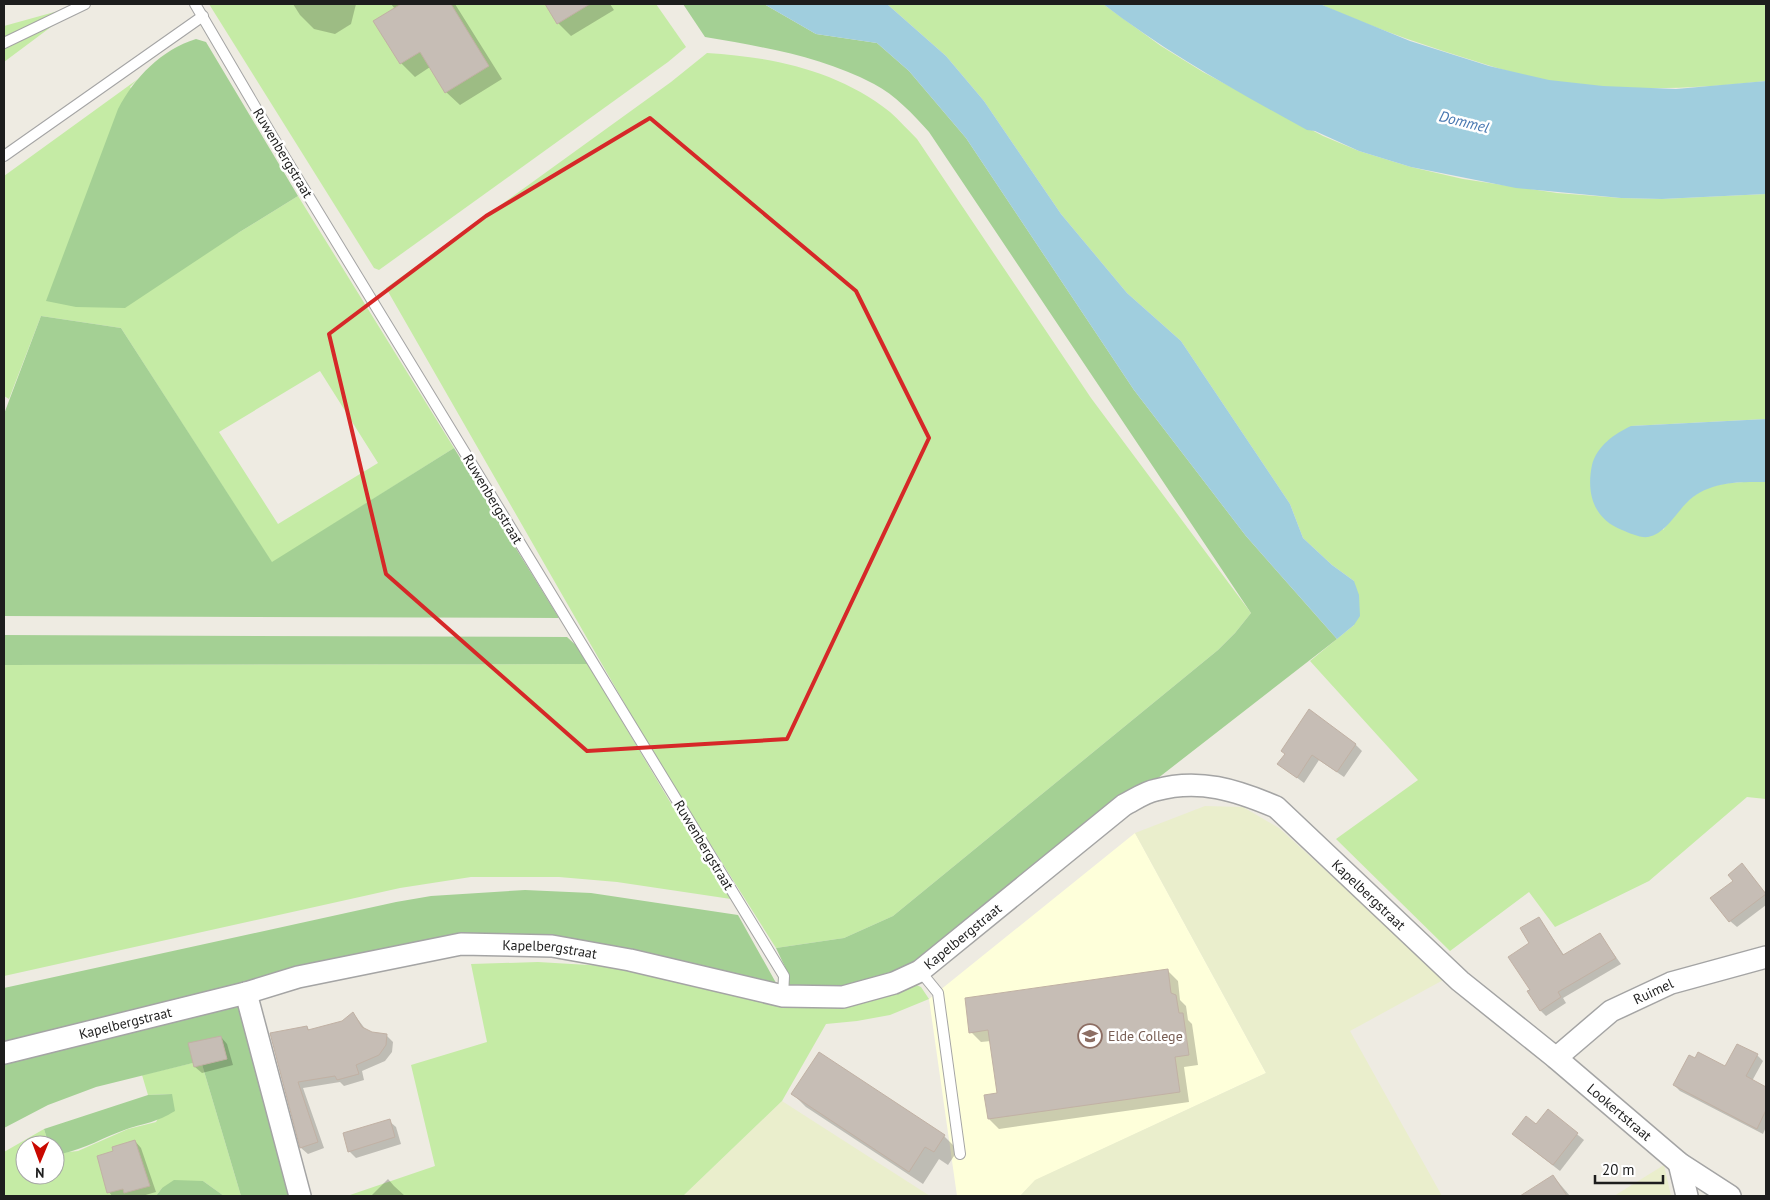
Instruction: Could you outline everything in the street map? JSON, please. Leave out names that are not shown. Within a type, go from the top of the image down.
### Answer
[{"type":"street","name":"Kapelbergstraat","points":[[4,1053],[246,992],[298,977],[461,944],[552,946],[630,960],[783,996],[843,997],[894,983],[920,972],[1124,805],[1154,790],[1194,784],[1241,792],[1276,807],[1460,981],[1556,1058]]},
{"type":"street","name":"Ruimel","points":[[1556,1058],[1610,1011],[1671,983],[1766,958]]},
{"type":"street","points":[[246,992],[300,1196]]},
{"type":"street","name":"Lookertstraat","points":[[1556,1058],[1679,1163],[1730,1196]]},
{"type":"street","points":[[1679,1163],[1687,1196]]},
{"type":"lane","points":[[4,43],[86,4]]},
{"type":"lane","name":"Ruwenbergstraat","points":[[195,4],[284,156],[784,976],[783,996]]},
{"type":"lane","points":[[4,156],[203,16]]},
{"type":"lane","points":[[920,972],[938,993],[960,1154]]},
{"type":"highlighted area","points":[[650,118],[856,291],[929,438],[787,739],[587,751],[386,574],[329,334],[486,216]]},
{"type":"shaded area","points":[[1205,806],[1243,807],[1279,828],[1445,979],[1350,1031],[1442,1196],[1020,1196],[1035,1180],[1266,1073],[1135,833]]},
{"type":"shaded area","name":"Elde College","points":[[1135,833],[1266,1073],[1036,1180],[1020,1196],[957,1196],[929,999]]},
{"type":"shaded area","points":[[782,1101],[930,1196],[683,1196]]},
{"type":"shaded area","points":[[1664,1165],[1671,1196],[1614,1196]]},
{"type":"green space","points":[[209,4],[656,4],[686,47],[668,62],[379,270],[374,268]]},
{"type":"green space","points":[[683,4],[764,4],[816,34],[877,43],[909,71],[966,138],[1134,390],[1246,536],[1337,639],[920,963],[865,987],[788,990],[785,967],[776,948],[844,938],[893,916],[1218,650],[1251,613],[929,132],[917,118],[882,88],[854,74],[813,59],[705,37]]},
{"type":"green space","points":[[887,4],[1103,4],[1161,46],[1203,72],[1323,136],[1359,151],[1411,167],[1463,179],[1557,193],[1621,198],[1662,199],[1766,194],[1766,419],[1631,426],[1663,530],[1687,501],[1699,492],[1727,483],[1766,482],[1766,799],[1747,797],[1649,881],[1555,927],[1529,892],[1450,951],[1336,839],[1418,780],[1310,661],[1354,625],[1354,581],[1332,565],[1303,538],[1290,504],[1181,341],[1127,293],[1061,214],[984,101],[946,56]]},
{"type":"green space","points":[[1320,4],[1766,4],[1766,81],[1712,86],[1631,88],[1550,81],[1506,70],[1426,45],[1372,26]]},
{"type":"green space","points":[[69,8],[75,9],[4,62],[4,26]]},
{"type":"green space","points":[[196,39],[206,42],[298,196],[238,233],[125,308],[76,307],[46,301],[118,109],[132,86],[150,66],[171,50]]},
{"type":"green space","points":[[707,53],[779,62],[826,76],[870,98],[890,112],[917,139],[1091,398],[1251,613],[1218,650],[893,916],[844,938],[776,948],[657,760],[386,288],[671,82]]},
{"type":"green space","points":[[138,79],[130,87],[238,233],[298,196],[454,448],[272,563],[121,328],[41,316],[9,399],[4,396],[4,176]],"holes":[[[320,371],[378,463],[278,524],[219,432]]]},
{"type":"green space","points":[[41,316],[121,328],[272,562],[454,448],[559,618],[4,616],[4,414]]},
{"type":"green space","points":[[4,635],[567,637],[579,648],[588,664],[4,665]]},
{"type":"green space","points":[[588,664],[704,859],[731,899],[617,882],[559,877],[471,877],[400,888],[4,976],[4,665]]},
{"type":"green space","points":[[525,890],[591,893],[738,915],[780,990],[515,936],[4,1046],[4,988],[396,902],[431,896]]},
{"type":"green space","points":[[538,962],[639,968],[753,997],[910,982],[921,987],[929,999],[890,1015],[826,1024],[782,1101],[683,1196],[347,1196],[435,1166],[411,1065],[487,1042],[471,964]]},
{"type":"green space","points":[[246,1005],[295,1196],[241,1196],[201,1061],[96,1087],[48,1105],[4,1128],[4,1062]]},
{"type":"green space","points":[[201,1061],[241,1196],[224,1196],[203,1181],[162,1188],[156,1196],[4,1196],[4,1152],[15,1146],[15,1185],[65,1185],[65,1152],[78,1151],[128,1129],[156,1122],[172,1094],[148,1095],[142,1075]]},
{"type":"green space","points":[[172,1094],[175,1111],[162,1118],[65,1153],[65,1135],[46,1135],[44,1129],[148,1095]]},
{"type":"green space","points":[[44,1129],[46,1135],[34,1135]]},
{"type":"green space","points":[[174,1180],[203,1181],[224,1196],[156,1196],[162,1188]]},
{"type":"water","points":[[764,4],[887,4],[946,56],[984,101],[1061,214],[1127,293],[1181,341],[1290,504],[1303,538],[1332,565],[1354,581],[1359,595],[1360,616],[1354,625],[1337,639],[1246,536],[1134,390],[966,138],[909,71],[877,43],[816,34]]},
{"type":"water","name":"Dommel","points":[[1103,4],[1320,4],[1410,41],[1489,66],[1549,80],[1603,86],[1676,89],[1766,81],[1766,194],[1662,199],[1621,198],[1516,188],[1411,167],[1359,151],[1315,131],[1307,130],[1177,55]]},
{"type":"water","points":[[1766,419],[1766,482],[1719,485],[1701,492],[1693,497],[1661,531],[1648,537],[1635,535],[1612,525],[1594,504],[1591,495],[1590,476],[1594,458],[1607,441],[1631,426]]},
{"type":"building","points":[[401,4],[451,4],[489,66],[445,93],[420,52],[400,64],[373,21]]},
{"type":"building","points":[[545,4],[590,4],[557,24]]},
{"type":"building","points":[[1309,709],[1356,744],[1337,772],[1312,755],[1297,778],[1277,764],[1285,754],[1281,751]]},
{"type":"building","points":[[1742,863],[1766,894],[1729,922],[1710,898],[1733,881],[1728,875]]},
{"type":"building","points":[[1539,917],[1563,955],[1600,933],[1616,958],[1558,992],[1561,997],[1540,1011],[1527,991],[1530,990],[1508,957],[1529,943],[1520,928]]},
{"type":"building","points":[[1168,969],[1171,993],[1176,995],[1179,1013],[1183,1013],[1189,1055],[1175,1057],[1180,1092],[988,1119],[984,1095],[997,1093],[988,1030],[969,1033],[965,998]]},
{"type":"building","points":[[353,1012],[362,1027],[372,1032],[387,1034],[386,1045],[379,1055],[356,1065],[359,1074],[337,1080],[335,1076],[298,1082],[318,1142],[300,1148],[270,1033],[307,1026],[308,1030],[342,1021]]},
{"type":"building","points":[[221,1036],[227,1059],[194,1067],[188,1043]]},
{"type":"building","points":[[1737,1044],[1758,1054],[1746,1076],[1766,1087],[1766,1110],[1757,1129],[1673,1085],[1689,1055],[1695,1058],[1698,1052],[1725,1066]]},
{"type":"building","points":[[819,1052],[945,1135],[934,1152],[925,1147],[909,1172],[791,1094]]},
{"type":"building","points":[[1548,1109],[1578,1133],[1553,1165],[1512,1134],[1526,1116],[1536,1124]]},
{"type":"building","points":[[390,1119],[395,1137],[348,1152],[343,1133]]},
{"type":"building","points":[[135,1140],[150,1186],[124,1193],[123,1189],[107,1193],[97,1156],[113,1151],[112,1147]]},
{"type":"building","points":[[1553,1175],[1567,1196],[1520,1196]]},
{"type":"place","name":"Elde College","points":[[1090,1036]]}]
